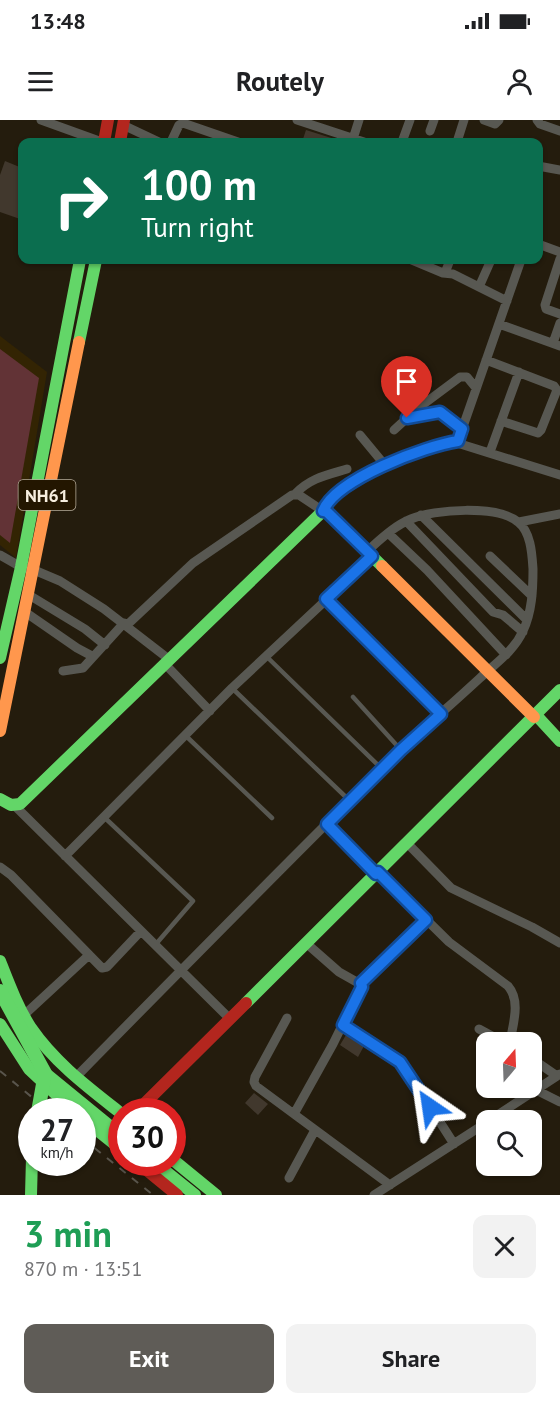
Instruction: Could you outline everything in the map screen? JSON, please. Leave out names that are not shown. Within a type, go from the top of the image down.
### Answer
[{"type":"main road","points":[[105,134],[122,131]]},
{"type":"main road","name":"NH61","points":[[0,731],[29,595],[27,569],[79,264]]},
{"type":"main road","name":"NH61","points":[[0,658],[41,527],[95,264]]},
{"type":"main road","points":[[0,799],[15,806],[20,804],[323,511],[327,512],[560,741]]},
{"type":"main road","points":[[150,1098],[560,690]]},
{"type":"main road","points":[[0,961],[24,1015],[37,1036],[76,1077],[108,1103]]},
{"type":"main road","points":[[0,991],[45,1072],[108,1124]]},
{"type":"main road","points":[[0,1024],[29,1070],[60,1098]]},
{"type":"main road","points":[[40,1098],[45,1072]]},
{"type":"main road","points":[[96,1129],[108,1139]]},
{"type":"main road","points":[[186,1170],[216,1195]]},
{"type":"main road","points":[[31,1195],[32,1176]]},
{"type":"main road","points":[[154,1176],[177,1195]]},
{"type":"main road","points":[[171,1176],[195,1195]]},
{"type":"street","points":[[41,120],[105,134]]},
{"type":"street","points":[[297,120],[344,138]]},
{"type":"street","points":[[353,138],[359,120]]},
{"type":"street","points":[[403,138],[410,120]]},
{"type":"street","points":[[430,132],[434,120]]},
{"type":"street","points":[[458,138],[464,120]]},
{"type":"street","points":[[484,120],[495,124],[499,120]]},
{"type":"street","points":[[537,120],[540,124],[560,131]]},
{"type":"street","points":[[173,138],[180,124],[215,138]]},
{"type":"street","points":[[122,131],[146,138]]},
{"type":"street","points":[[543,166],[559,166]]},
{"type":"street","points":[[543,246],[560,252]]},
{"type":"street","points":[[560,259],[545,305],[546,309],[560,314]]},
{"type":"street","points":[[425,264],[453,274],[507,302]]},
{"type":"street","points":[[445,273],[448,264]]},
{"type":"street","points":[[479,287],[489,264]]},
{"type":"street","points":[[458,441],[520,264]]},
{"type":"street","points":[[499,324],[557,345],[560,322]]},
{"type":"street","points":[[486,360],[554,386],[557,390],[542,430],[538,434],[501,421]]},
{"type":"street","points":[[490,452],[519,372]]},
{"type":"street","points":[[394,430],[460,376],[467,377],[476,388]]},
{"type":"street","points":[[407,418],[440,412],[462,429]]},
{"type":"street","points":[[360,435],[384,464]]},
{"type":"street","points":[[295,494],[323,511],[326,503],[332,497],[384,464],[458,441],[560,475]]},
{"type":"street","points":[[63,671],[81,669],[125,624],[193,563],[295,494],[307,482],[347,469]]},
{"type":"street","points":[[65,856],[232,688],[326,599],[388,533],[406,521],[421,515],[444,511],[500,515],[519,522],[524,528],[529,540],[532,560],[532,596],[523,632],[506,655],[401,750],[76,1077]]},
{"type":"street","points":[[519,522],[560,514]]},
{"type":"street","points":[[421,515],[527,620]]},
{"type":"street","points":[[406,521],[493,612],[503,615],[523,632]]},
{"type":"street","points":[[388,533],[427,570],[506,655]]},
{"type":"street","points":[[0,555],[27,569],[60,581],[125,624],[167,662],[210,711]]},
{"type":"street","points":[[489,556],[532,596]]},
{"type":"street","points":[[29,595],[85,629],[105,645]]},
{"type":"street","points":[[326,599],[441,714]]},
{"type":"street","points":[[26,612],[92,656]]},
{"type":"street","points":[[15,806],[230,1019]]},
{"type":"street","points":[[327,824],[449,942],[513,991],[515,1016],[512,1032]]},
{"type":"street","points":[[407,843],[451,888],[560,943]]},
{"type":"street","points":[[0,867],[11,875],[101,967],[105,968],[141,931]]},
{"type":"street","points":[[294,1114],[343,1025],[362,987],[361,983],[426,920]]},
{"type":"street","points":[[306,943],[339,972],[361,983]]},
{"type":"street","points":[[24,1015],[89,956]]},
{"type":"street","points":[[287,1018],[255,1077],[256,1086],[390,1185]]},
{"type":"street","points":[[0,1024],[50,1052]]},
{"type":"street","points":[[343,1025],[384,1050],[404,1066],[454,1144]]},
{"type":"street","points":[[479,1029],[485,1032]]},
{"type":"street","points":[[542,1065],[559,1075],[542,1086]]},
{"type":"street","points":[[542,1093],[560,1102]]},
{"type":"street","points":[[505,1110],[524,1098]]},
{"type":"street","points":[[289,1178],[315,1130]]},
{"type":"street","points":[[374,1195],[476,1130]]},
{"type":"lane","points":[[266,656],[382,769]]},
{"type":"lane","points":[[232,688],[350,801]]},
{"type":"lane","points":[[354,697],[401,750]]},
{"type":"lane","points":[[186,736],[272,818]]},
{"type":"lane","points":[[104,817],[193,901],[155,945]]},
{"type":"shaded area","points":[[0,336],[47,372],[16,558],[0,545]]},
{"type":"shaded area","points":[[0,349],[39,378],[10,543],[0,535]]},
{"type":"building","points":[[306,130],[331,138],[303,138]]},
{"type":"building","points":[[5,161],[18,166],[18,218],[0,212],[0,175]]},
{"type":"building","points":[[346,1035],[364,1046],[358,1057],[340,1045]]},
{"type":"building","points":[[254,1093],[268,1104],[258,1115],[245,1103]]},
{"type":"railway","points":[[0,1071],[33,1098]]},
{"type":"railway","points":[[96,1149],[153,1195]]},
{"type":"traffic: fast","points":[[0,658],[21,567],[79,264]]},
{"type":"traffic: fast","points":[[79,342],[95,264]]},
{"type":"traffic: fast","points":[[0,799],[11,805],[20,804],[323,511],[327,512],[382,566]]},
{"type":"traffic: fast","points":[[246,1003],[560,690]]},
{"type":"traffic: fast","points":[[536,715],[560,741]]},
{"type":"traffic: fast","points":[[0,961],[14,996],[40,1041],[73,1074],[108,1103]]},
{"type":"traffic: fast","points":[[0,991],[45,1073],[41,1098]]},
{"type":"traffic: fast","points":[[0,1024],[29,1069],[60,1098]]},
{"type":"traffic: fast","points":[[45,1073],[108,1125]]},
{"type":"traffic: fast","points":[[96,1129],[108,1139]]},
{"type":"traffic: fast","points":[[186,1170],[216,1195]]},
{"type":"traffic: fast","points":[[31,1195],[32,1176]]},
{"type":"traffic: fast","points":[[171,1176],[195,1195]]},
{"type":"traffic: slow","points":[[0,731],[79,342]]},
{"type":"traffic: slow","points":[[382,566],[534,717]]},
{"type":"traffic: jam","points":[[105,138],[108,120]]},
{"type":"traffic: jam","points":[[121,138],[124,120]]},
{"type":"traffic: jam","points":[[150,1098],[246,1003]]},
{"type":"traffic: jam","points":[[154,1176],[177,1195]]},
{"type":"route","points":[[407,418],[440,412],[462,429],[458,441],[384,464],[329,499],[323,511],[327,512],[372,556],[326,599],[441,714],[401,750],[327,824],[426,920],[389,953],[361,983],[362,987],[343,1025],[400,1062],[430,1107]]}]
